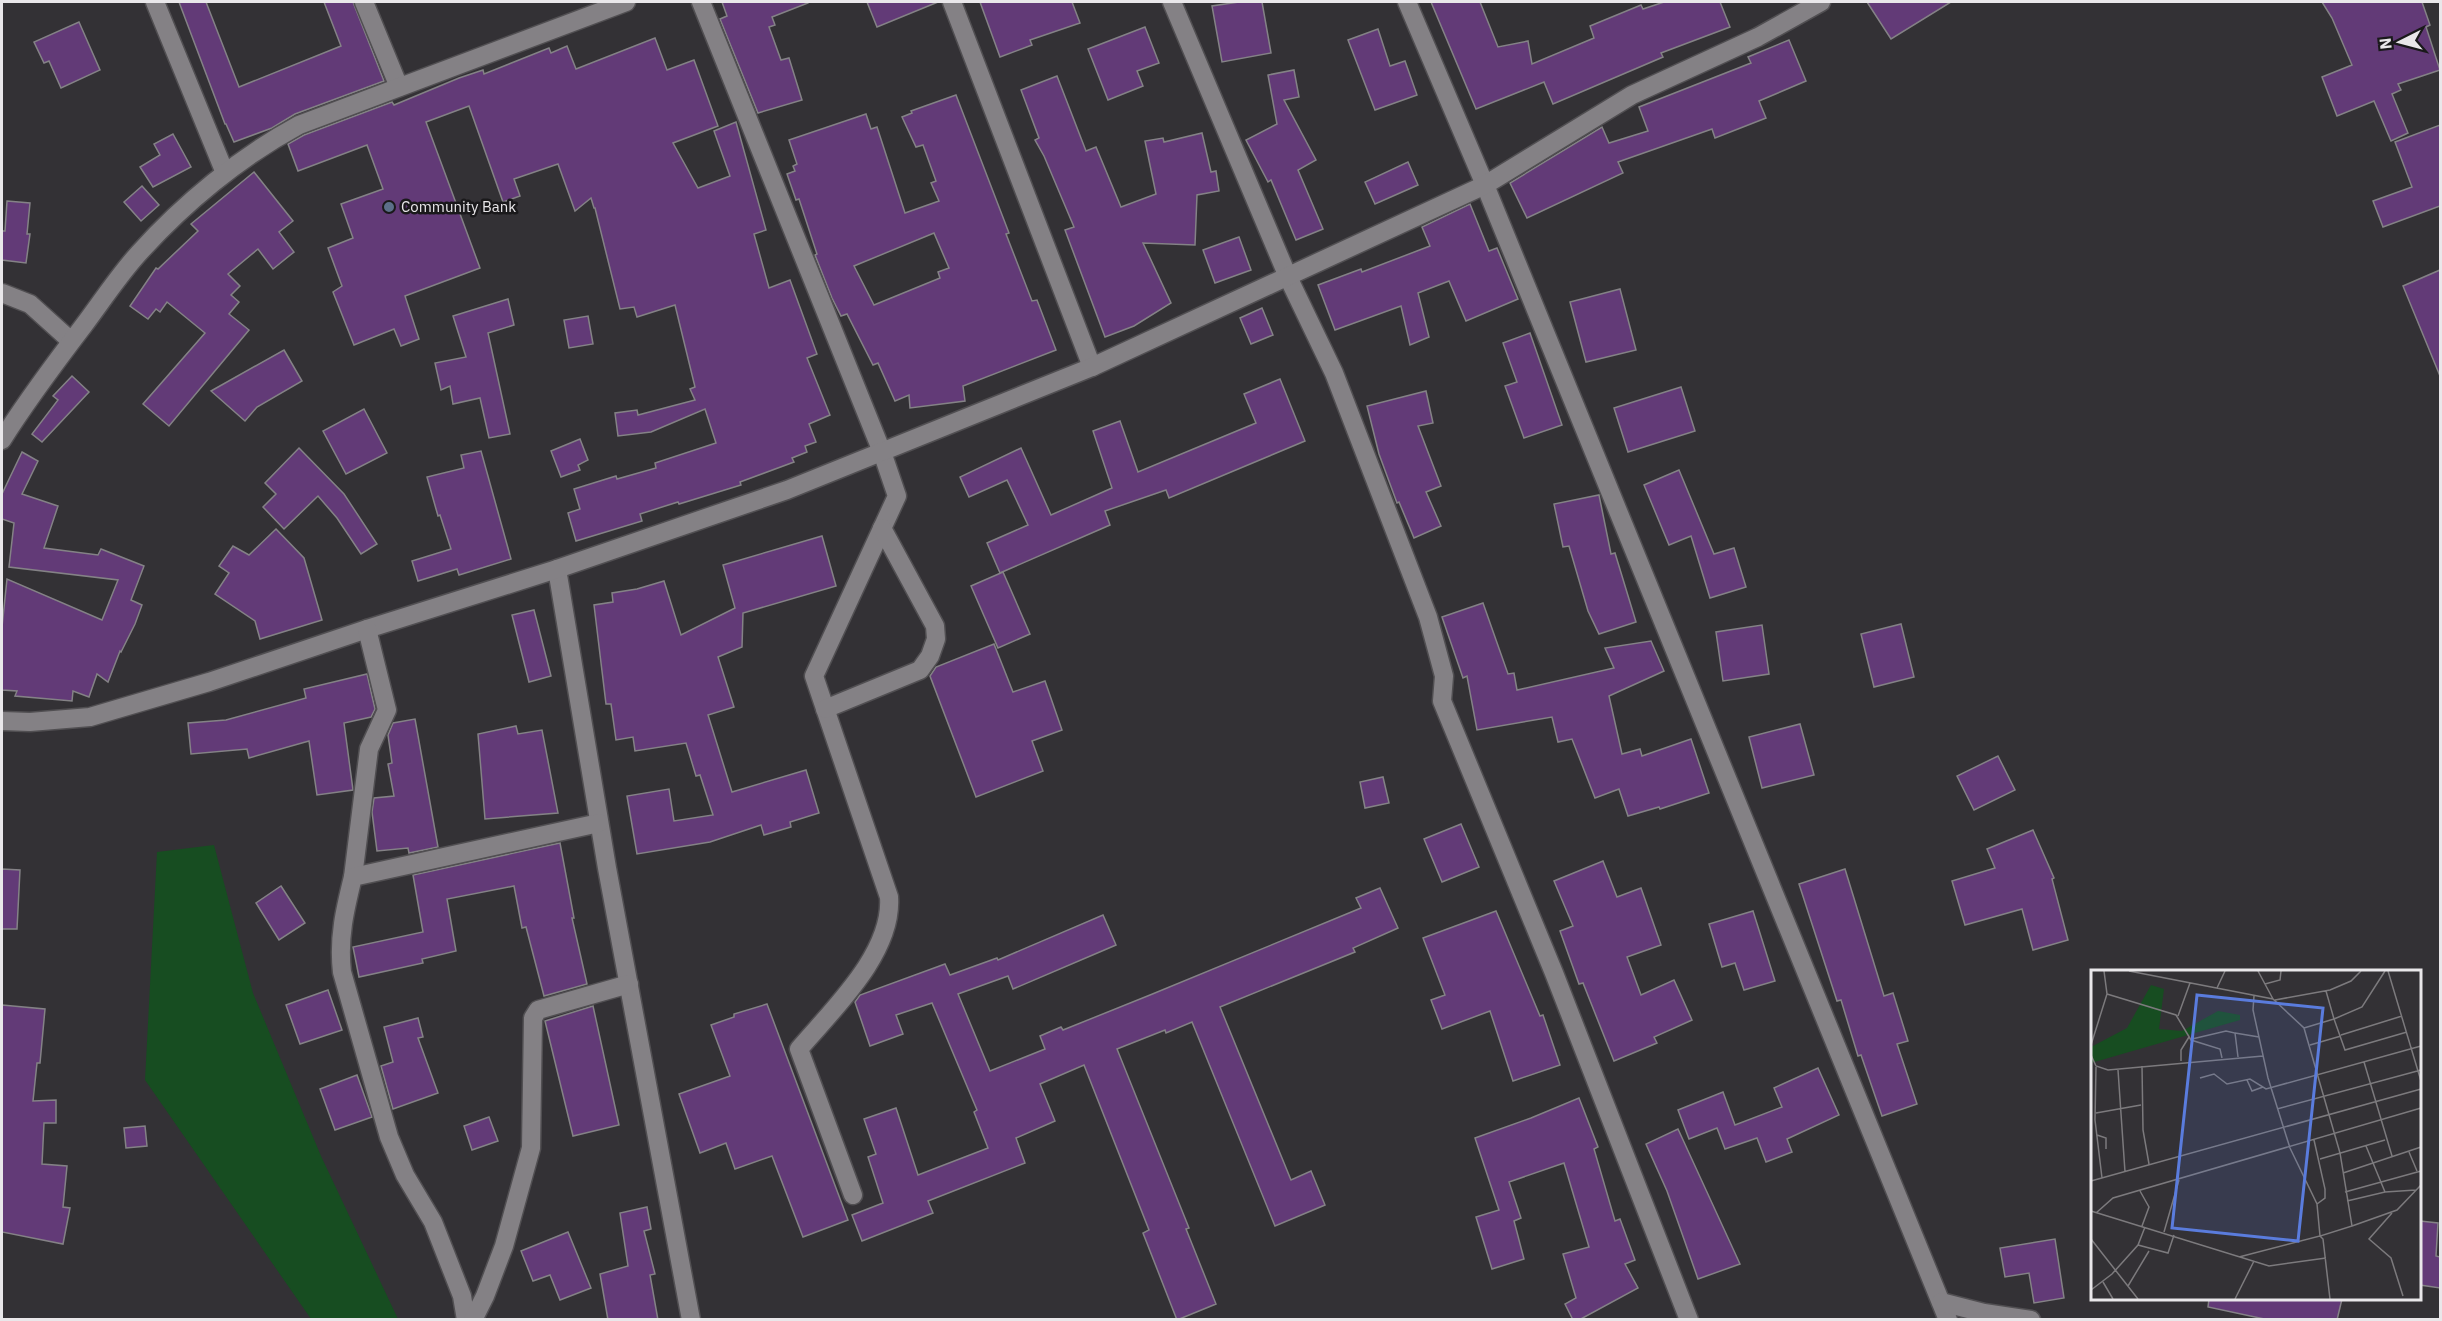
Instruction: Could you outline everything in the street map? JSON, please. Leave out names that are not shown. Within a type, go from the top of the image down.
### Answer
[{"type":"street","points":[[155,2],[225,173]]},
{"type":"street","points":[[364,2],[399,87]]},
{"type":"street","points":[[2,440],[31,393],[139,253],[179,213],[225,173],[278,136],[299,125],[626,2]]},
{"type":"street","points":[[701,2],[882,452],[897,496],[814,676],[889,897],[890,912],[884,933],[863,973],[799,1049],[853,1195]]},
{"type":"street","points":[[952,2],[1092,367]]},
{"type":"street","points":[[1172,2],[1288,277],[1334,373],[1428,617],[1444,676],[1442,701],[1554,973],[1689,1320]]},
{"type":"street","points":[[1407,2],[1485,185],[1948,1320]]},
{"type":"street","points":[[2,721],[30,722],[90,717],[209,682],[557,569],[787,490],[1092,367],[1485,185],[1632,95],[1758,37],[1821,2]]},
{"type":"street","points":[[2,293],[30,304],[71,341]]},
{"type":"street","points":[[825,709],[920,670],[930,656],[936,639],[935,626],[882,528]]},
{"type":"street","points":[[557,569],[599,823],[691,1320]]},
{"type":"street","points":[[367,629],[387,710],[369,749],[353,877],[342,921],[339,950],[342,972],[388,1137],[405,1174],[433,1222],[462,1296],[466,1320]]},
{"type":"street","points":[[353,877],[599,823]]},
{"type":"street","points":[[473,1320],[504,1246],[531,1148],[533,1018],[538,1010],[629,984]]},
{"type":"street","points":[[1941,1302],[1984,1313],[2031,1320]]},
{"type":"green space","points":[[214,845],[253,993],[321,1156],[398,1319],[311,1319],[145,1080],[157,852]]},
{"type":"building","points":[[179,2],[206,2],[239,87],[341,46],[324,2],[353,2],[384,81],[295,114],[272,128],[234,142]]},
{"type":"building","points":[[722,2],[808,2],[772,17],[775,25],[769,27],[781,60],[789,58],[802,100],[758,113],[720,19],[727,16]]},
{"type":"building","points":[[867,2],[938,2],[877,27]]},
{"type":"building","points":[[980,2],[1072,2],[1080,23],[1030,40],[1032,45],[1000,57]]},
{"type":"building","points":[[1239,2],[1262,2],[1271,53],[1222,62],[1212,6]]},
{"type":"building","points":[[1431,2],[1480,2],[1498,47],[1528,41],[1532,64],[1594,38],[1590,26],[1641,5],[1643,9],[1664,2],[1720,2],[1730,27],[1661,53],[1663,57],[1553,104],[1544,82],[1476,109]]},
{"type":"building","points":[[1867,2],[1951,2],[1891,39]]},
{"type":"building","points":[[2322,2],[2422,2],[2430,25],[2426,27],[2440,70],[2398,84],[2401,90],[2392,94],[2408,133],[2391,141],[2374,101],[2337,116],[2322,77],[2352,65],[2332,18]]},
{"type":"building","points":[[79,22],[100,70],[61,88],[49,61],[44,63],[34,42]]},
{"type":"building","points":[[1145,27],[1159,63],[1137,71],[1143,86],[1108,100],[1088,49]]},
{"type":"building","points":[[1378,29],[1390,66],[1405,61],[1417,95],[1375,110],[1348,40]]},
{"type":"building","points":[[655,38],[667,70],[694,60],[718,126],[673,143],[698,188],[730,176],[714,131],[736,122],[766,230],[754,234],[769,288],[790,280],[817,354],[807,358],[830,415],[809,424],[816,442],[805,446],[807,452],[792,458],[794,462],[740,482],[741,485],[640,514],[642,521],[576,541],[568,513],[580,509],[574,489],[616,476],[617,479],[656,468],[655,463],[716,443],[705,409],[651,432],[618,436],[615,413],[637,410],[638,415],[695,400],[690,389],[695,387],[675,305],[637,317],[634,307],[620,309],[591,198],[575,211],[558,164],[514,179],[520,196],[503,202],[469,106],[426,122],[480,268],[405,296],[419,339],[401,346],[394,329],[354,345],[333,292],[342,286],[328,248],[353,238],[341,204],[383,189],[367,145],[298,171],[288,144],[304,135],[392,102],[394,105],[459,78],[483,70],[484,74],[549,48],[551,53],[567,46],[576,69]]},
{"type":"building","points":[[1789,40],[1806,81],[1759,101],[1766,118],[1715,138],[1712,129],[1618,162],[1623,173],[1527,218],[1510,183],[1602,127],[1609,143],[1648,131],[1639,107],[1751,63],[1748,57]]},
{"type":"building","points":[[1294,70],[1299,97],[1284,100],[1316,160],[1298,170],[1323,229],[1296,240],[1271,180],[1268,182],[1246,140],[1277,124],[1268,75]]},
{"type":"building","points":[[1057,76],[1086,151],[1096,147],[1121,207],[1156,194],[1145,141],[1163,138],[1164,142],[1202,133],[1211,172],[1216,171],[1219,191],[1197,195],[1195,245],[1143,243],[1171,303],[1134,326],[1105,337],[1065,230],[1074,227],[1035,140],[1039,138],[1021,90]]},
{"type":"building","points":[[956,95],[1009,233],[1006,234],[1032,301],[1037,300],[1056,350],[963,386],[965,401],[910,408],[909,395],[895,401],[878,363],[873,365],[847,314],[841,316],[815,255],[817,254],[799,199],[796,200],[787,174],[795,171],[793,166],[797,164],[789,140],[866,114],[871,129],[877,127],[905,213],[939,201],[931,183],[936,181],[923,145],[916,147],[902,117],[912,113],[911,111]],"holes":[[[934,233],[949,268],[938,272],[940,278],[874,305],[854,266]]]},
{"type":"building","points":[[2440,125],[2440,206],[2383,227],[2373,201],[2412,187],[2395,142]]},
{"type":"building","points":[[173,134],[191,167],[153,187],[140,167],[160,155],[154,144]]},
{"type":"building","points":[[1408,162],[1418,185],[1375,204],[1365,182]]},
{"type":"building","points":[[254,172],[293,221],[279,232],[294,252],[273,269],[258,249],[228,274],[240,286],[231,295],[239,302],[229,314],[249,330],[169,426],[143,404],[205,333],[167,302],[160,312],[156,309],[148,319],[130,306],[156,268],[158,269],[198,231],[191,224]]},
{"type":"building","points":[[142,186],[159,205],[141,221],[124,202]]},
{"type":"building","points":[[7,201],[30,203],[27,234],[30,234],[26,263],[2,260],[2,231],[5,231]]},
{"type":"building","points":[[1470,204],[1489,251],[1497,248],[1518,299],[1466,321],[1449,281],[1418,293],[1429,337],[1410,345],[1401,306],[1335,330],[1318,285],[1361,269],[1362,272],[1430,246],[1422,227]]},
{"type":"building","points":[[1239,237],[1251,270],[1215,283],[1203,250]]},
{"type":"building","points":[[2440,270],[2440,376],[2403,286]]},
{"type":"building","points":[[1620,289],[1636,350],[1586,362],[1570,302]]},
{"type":"building","points":[[508,299],[514,325],[488,333],[510,434],[489,438],[480,398],[453,404],[450,386],[441,390],[435,363],[466,357],[453,316]]},
{"type":"building","points":[[1262,308],[1273,335],[1251,344],[1240,318]]},
{"type":"building","points":[[588,316],[593,344],[569,348],[564,320]]},
{"type":"building","points":[[1530,333],[1562,425],[1524,438],[1505,386],[1517,382],[1503,343]]},
{"type":"building","points":[[284,350],[302,381],[257,407],[245,421],[211,391]]},
{"type":"building","points":[[72,376],[89,392],[42,442],[32,434],[58,400],[53,396]]},
{"type":"building","points":[[1280,379],[1305,441],[1169,498],[1166,490],[1105,511],[1110,525],[1000,573],[987,543],[1028,525],[1007,480],[969,497],[960,477],[1021,448],[1051,515],[1112,488],[1093,431],[1120,421],[1138,472],[1256,423],[1244,394]]},
{"type":"building","points":[[1681,387],[1695,431],[1628,452],[1614,408]]},
{"type":"building","points":[[1426,391],[1433,423],[1418,426],[1441,486],[1426,492],[1441,526],[1414,538],[1399,502],[1397,503],[1379,454],[1367,406]]},
{"type":"building","points":[[364,409],[387,453],[346,474],[323,431]]},
{"type":"building","points":[[580,439],[588,460],[578,465],[580,470],[561,477],[551,451]]},
{"type":"building","points":[[299,448],[344,494],[377,544],[361,554],[337,518],[318,496],[284,529],[263,507],[276,494],[265,483]]},
{"type":"building","points":[[481,451],[511,559],[459,575],[457,569],[418,581],[412,561],[451,549],[440,515],[438,516],[427,477],[464,468],[461,455]]},
{"type":"building","points":[[22,452],[38,461],[22,494],[58,506],[44,548],[98,555],[101,549],[144,566],[131,600],[142,605],[135,624],[120,651],[108,682],[97,674],[89,697],[73,691],[72,701],[15,696],[17,691],[2,690],[2,627],[7,579],[102,620],[118,580],[9,567],[14,523],[2,519],[2,494]]},
{"type":"building","points":[[1679,470],[1714,554],[1734,548],[1746,587],[1710,598],[1691,536],[1669,545],[1644,485]]},
{"type":"building","points":[[1599,495],[1611,554],[1615,553],[1636,622],[1599,634],[1588,611],[1569,546],[1563,547],[1554,504]]},
{"type":"building","points":[[276,529],[304,558],[322,620],[260,639],[255,621],[215,594],[229,573],[219,566],[233,546],[249,555]]},
{"type":"building","points":[[822,536],[836,586],[743,613],[742,647],[718,657],[734,707],[708,715],[732,792],[806,770],[819,813],[790,822],[791,827],[764,835],[761,825],[710,842],[637,854],[627,796],[669,789],[674,821],[713,815],[700,775],[696,776],[686,743],[635,751],[633,737],[616,740],[611,704],[606,704],[594,605],[613,602],[612,593],[664,581],[681,635],[735,608],[723,565]]},
{"type":"building","points":[[1003,572],[1030,634],[998,648],[971,586]]},
{"type":"building","points":[[1483,603],[1508,674],[1514,673],[1517,690],[1614,668],[1605,648],[1651,641],[1664,671],[1609,696],[1622,754],[1640,749],[1642,756],[1691,739],[1709,793],[1660,809],[1659,807],[1628,816],[1619,789],[1595,798],[1572,739],[1558,742],[1552,717],[1477,730],[1467,676],[1463,678],[1442,617]]},
{"type":"building","points":[[534,610],[551,676],[529,682],[512,615]]},
{"type":"building","points":[[1901,624],[1914,677],[1874,687],[1861,634]]},
{"type":"building","points":[[1762,625],[1769,674],[1723,681],[1716,632]]},
{"type":"building","points":[[994,644],[1013,692],[1045,681],[1062,730],[1032,741],[1043,771],[976,797],[930,676],[936,667]]},
{"type":"building","points":[[367,674],[375,709],[371,717],[344,723],[353,790],[317,795],[309,741],[249,758],[247,749],[191,754],[188,723],[226,720],[306,698],[304,689]]},
{"type":"building","points":[[415,719],[438,847],[409,853],[408,848],[377,851],[372,812],[374,798],[394,796],[388,764],[392,763],[388,735],[393,723]]},
{"type":"building","points":[[1800,724],[1814,775],[1762,788],[1749,737]]},
{"type":"building","points":[[516,726],[518,734],[542,730],[558,813],[485,819],[478,734]]},
{"type":"building","points":[[1998,756],[2015,790],[1974,810],[1957,776]]},
{"type":"building","points":[[1383,777],[1389,803],[1365,808],[1360,782]]},
{"type":"building","points":[[1461,824],[1479,867],[1442,882],[1424,839]]},
{"type":"building","points":[[2033,830],[2054,878],[2052,879],[2068,940],[2033,950],[2022,909],[1965,925],[1952,881],[1995,868],[1987,849]]},
{"type":"building","points":[[560,843],[574,918],[572,918],[587,984],[544,996],[526,927],[522,928],[514,886],[447,899],[456,951],[422,959],[423,963],[359,977],[353,947],[423,932],[413,875]]},
{"type":"building","points":[[1603,861],[1617,897],[1641,888],[1661,945],[1627,957],[1641,995],[1674,980],[1692,1020],[1654,1037],[1657,1043],[1614,1061],[1583,983],[1579,984],[1560,931],[1573,926],[1554,881]]},
{"type":"building","points":[[2,869],[20,870],[17,929],[2,929]]},
{"type":"building","points":[[1845,869],[1884,996],[1893,993],[1908,1041],[1897,1044],[1917,1104],[1882,1116],[1861,1055],[1858,1056],[1841,1000],[1837,1001],[1799,884]]},
{"type":"building","points":[[281,886],[305,923],[279,940],[256,903]]},
{"type":"building","points":[[1380,888],[1398,928],[1353,948],[1355,952],[1220,1007],[1291,1180],[1311,1171],[1325,1205],[1275,1226],[1192,1022],[1117,1049],[1189,1228],[1186,1229],[1216,1304],[1177,1320],[1143,1233],[1149,1230],[1084,1065],[1040,1084],[1055,1121],[1016,1138],[1025,1163],[928,1201],[933,1213],[862,1241],[852,1215],[883,1203],[868,1157],[876,1154],[864,1119],[896,1108],[918,1175],[988,1148],[974,1112],[977,1110],[932,1003],[896,1015],[903,1034],[870,1046],[855,1002],[860,995],[945,964],[950,975],[997,958],[998,960],[1103,915],[1116,945],[1013,989],[1008,976],[958,994],[990,1071],[1045,1049],[1040,1036],[1061,1027],[1063,1030],[1361,908],[1356,898]]},
{"type":"building","points":[[1496,911],[1540,1016],[1543,1015],[1560,1065],[1513,1081],[1490,1011],[1442,1029],[1431,1000],[1445,995],[1423,938]]},
{"type":"building","points":[[1753,911],[1775,981],[1744,990],[1735,963],[1722,967],[1709,924]]},
{"type":"building","points":[[328,990],[342,1030],[300,1044],[286,1005]]},
{"type":"building","points":[[767,1004],[848,1220],[803,1237],[772,1156],[735,1169],[726,1143],[700,1153],[679,1094],[730,1076],[711,1025],[734,1017],[734,1014]]},
{"type":"building","points":[[2,1005],[45,1009],[40,1063],[37,1063],[33,1101],[56,1100],[56,1123],[44,1123],[42,1164],[67,1166],[63,1207],[70,1208],[63,1244],[2,1232]]},
{"type":"building","points":[[593,1006],[619,1125],[573,1136],[545,1021]]},
{"type":"building","points":[[418,1018],[423,1037],[418,1038],[438,1093],[393,1109],[381,1066],[393,1062],[384,1027]]},
{"type":"building","points":[[1818,1068],[1839,1115],[1787,1139],[1792,1152],[1766,1162],[1757,1138],[1725,1149],[1717,1128],[1689,1139],[1678,1110],[1723,1092],[1735,1125],[1782,1107],[1774,1088]]},
{"type":"building","points":[[357,1075],[372,1117],[335,1130],[320,1089]]},
{"type":"building","points":[[1579,1098],[1598,1147],[1594,1149],[1615,1221],[1620,1219],[1635,1260],[1625,1264],[1638,1288],[1579,1320],[1573,1320],[1565,1304],[1576,1298],[1563,1254],[1589,1247],[1564,1163],[1509,1182],[1521,1218],[1514,1221],[1524,1259],[1492,1269],[1476,1217],[1499,1210],[1475,1138]]},
{"type":"building","points":[[489,1117],[498,1141],[472,1150],[464,1126]]},
{"type":"building","points":[[145,1126],[147,1146],[126,1148],[124,1128]]},
{"type":"building","points":[[1678,1129],[1740,1264],[1698,1279],[1667,1191],[1646,1144]]},
{"type":"building","points":[[647,1207],[651,1229],[644,1231],[655,1274],[650,1275],[658,1320],[608,1320],[600,1274],[628,1266],[620,1213]]},
{"type":"building","points":[[2421,1221],[2438,1223],[2436,1256],[2440,1257],[2440,1288],[2421,1285]]},
{"type":"building","points":[[568,1232],[591,1288],[560,1300],[550,1275],[533,1281],[521,1251]]},
{"type":"building","points":[[2055,1239],[2064,1298],[2034,1303],[2029,1273],[2005,1277],[2000,1248]]},
{"type":"building","points":[[2209,1300],[2342,1300],[2337,1320],[2269,1320],[2208,1307]]},
{"type":"place","name":"Community Bank","points":[[389,207]]}]
